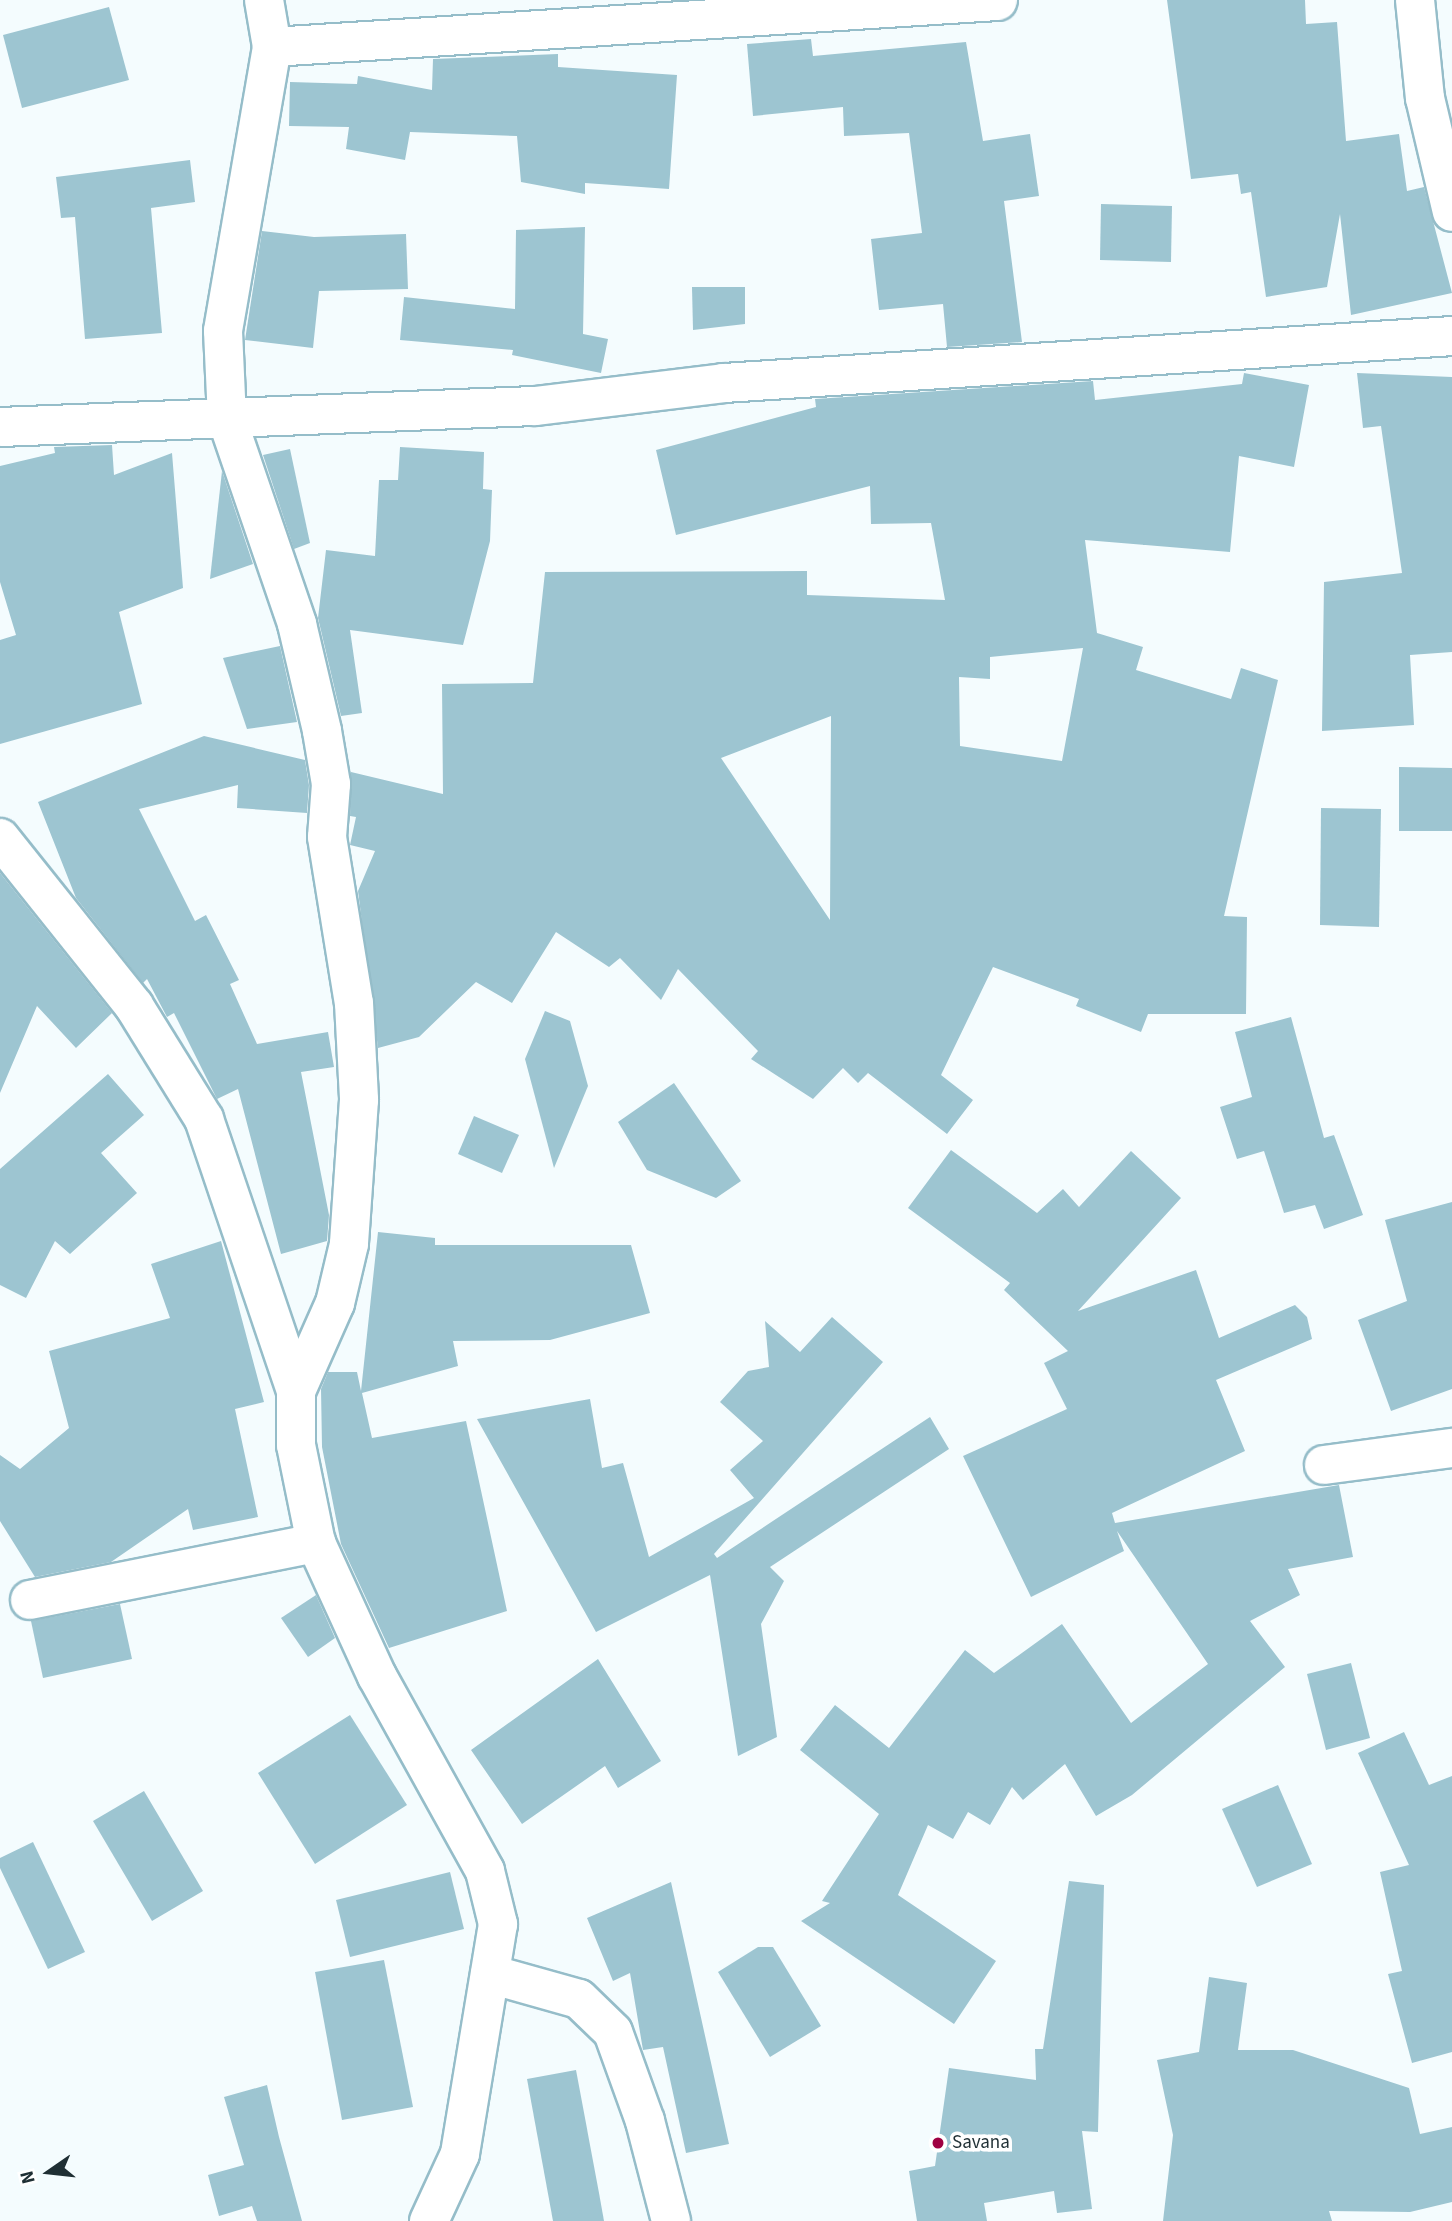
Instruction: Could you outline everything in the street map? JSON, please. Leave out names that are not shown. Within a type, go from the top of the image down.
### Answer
[{"type":"street","points":[[264,0],[272,47],[228,275],[223,331],[227,419],[297,624],[322,731],[331,784],[331,879],[354,1003],[359,1152],[349,1244],[335,1304],[296,1391]]},
{"type":"street","points":[[1415,0],[1425,97],[1452,212]]},
{"type":"street","points":[[272,47],[998,1]]},
{"type":"street","points":[[0,427],[535,405],[724,383],[1452,336]]},
{"type":"street","points":[[0,838],[134,1006],[204,1119],[296,1391],[296,1446],[316,1543],[377,1676],[485,1871],[498,1924],[460,2154],[429,2221]]},
{"type":"street","points":[[1324,1465],[1452,1448]]},
{"type":"street","points":[[30,1600],[316,1543]]},
{"type":"street","points":[[490,1974],[579,1999],[613,2032],[645,2121],[671,2221]]},
{"type":"building","points":[[1167,0],[1305,0],[1306,24],[1337,22],[1346,141],[1399,134],[1407,191],[1424,187],[1452,293],[1351,315],[1340,214],[1327,287],[1266,297],[1251,192],[1241,194],[1238,174],[1191,179]]},
{"type":"building","points":[[109,7],[129,80],[22,108],[3,35]]},
{"type":"building","points":[[811,39],[813,56],[966,42],[983,141],[1030,134],[1039,196],[1004,201],[1022,342],[947,347],[943,304],[879,310],[871,239],[922,233],[909,133],[844,136],[843,107],[753,116],[747,44]]},
{"type":"building","points":[[558,54],[558,67],[677,75],[669,189],[585,183],[585,194],[521,182],[517,136],[410,132],[405,160],[346,149],[349,127],[289,126],[290,82],[357,84],[358,76],[432,90],[433,59]]},
{"type":"building","points":[[190,160],[195,202],[151,208],[162,333],[85,339],[75,217],[61,218],[56,177]]},
{"type":"building","points":[[1101,204],[1172,206],[1171,262],[1100,260]]},
{"type":"building","points":[[585,227],[583,334],[608,339],[601,373],[512,355],[513,350],[400,340],[404,297],[515,309],[516,230]]},
{"type":"building","points":[[262,231],[314,237],[406,234],[408,289],[319,291],[313,348],[245,340]]},
{"type":"building","points":[[692,287],[745,287],[745,324],[693,330]]},
{"type":"building","points":[[1244,373],[1309,385],[1294,467],[1239,456],[1230,552],[1085,540],[1097,633],[1143,647],[1136,670],[1231,699],[1241,668],[1278,680],[1224,916],[1247,917],[1246,1014],[1148,1014],[1141,1032],[1076,1006],[1079,999],[993,967],[941,1075],[973,1100],[947,1134],[868,1073],[858,1083],[843,1068],[813,1099],[751,1059],[758,1051],[678,969],[661,1000],[620,958],[609,967],[556,932],[512,1003],[476,982],[419,1037],[378,1048],[358,891],[375,851],[350,845],[356,817],[350,816],[351,772],[443,794],[442,684],[533,683],[545,572],[807,571],[807,595],[945,600],[931,523],[871,524],[870,486],[676,535],[656,450],[816,407],[815,399],[1093,381],[1095,400],[1242,384]],"holes":[[[1083,648],[1062,761],[960,746],[959,677],[990,679],[990,657]],[[831,716],[830,920],[721,758]]]},
{"type":"building","points":[[1357,373],[1452,377],[1452,652],[1410,655],[1414,725],[1322,731],[1324,582],[1402,573],[1381,426],[1363,428]]},
{"type":"building","points":[[112,445],[114,475],[172,453],[183,588],[119,612],[142,704],[0,744],[0,640],[16,635],[0,582],[0,466],[55,453],[54,447]]},
{"type":"building","points":[[400,447],[484,452],[483,489],[492,490],[490,541],[463,645],[350,630],[362,713],[341,716],[318,618],[326,550],[375,556],[379,480],[398,480]]},
{"type":"building","points":[[290,449],[310,543],[294,549],[263,455]]},
{"type":"building","points":[[222,471],[253,564],[210,579]]},
{"type":"building","points":[[280,646],[297,722],[247,729],[223,658]]},
{"type":"building","points":[[204,736],[305,760],[309,785],[307,813],[237,808],[238,785],[139,809],[195,921],[206,915],[239,980],[230,984],[257,1044],[328,1032],[334,1067],[301,1072],[329,1215],[327,1241],[281,1254],[238,1089],[217,1099],[174,1013],[167,1017],[147,979],[143,983],[76,898],[38,802]]},
{"type":"building","points":[[1399,767],[1452,768],[1452,831],[1399,831]]},
{"type":"building","points":[[1321,808],[1381,809],[1379,927],[1320,925]]},
{"type":"building","points":[[0,873],[112,1013],[76,1048],[37,1006],[0,1093]]},
{"type":"building","points":[[545,1011],[570,1021],[588,1086],[554,1168],[525,1059]]},
{"type":"building","points":[[1291,1017],[1324,1138],[1334,1135],[1363,1215],[1324,1229],[1315,1205],[1284,1213],[1264,1151],[1237,1159],[1220,1107],[1252,1097],[1235,1032]]},
{"type":"building","points":[[108,1074],[144,1115],[101,1153],[137,1193],[70,1254],[55,1241],[26,1298],[0,1285],[0,1169]]},
{"type":"building","points":[[674,1083],[741,1181],[716,1198],[647,1170],[618,1122]]},
{"type":"building","points":[[474,1116],[519,1135],[502,1173],[458,1154]]},
{"type":"building","points":[[951,1150],[1037,1213],[1063,1189],[1079,1207],[1131,1151],[1181,1198],[1078,1311],[1196,1270],[1219,1338],[1295,1305],[1307,1317],[1312,1339],[1216,1380],[1245,1451],[1112,1513],[1115,1523],[1339,1485],[1353,1557],[1288,1569],[1300,1595],[1250,1621],[1285,1667],[1132,1795],[1096,1816],[1065,1764],[1023,1800],[1012,1787],[990,1825],[968,1812],[953,1839],[928,1825],[898,1895],[996,1961],[954,2024],[801,1921],[830,1903],[822,1901],[879,1814],[800,1750],[835,1705],[889,1748],[965,1650],[994,1673],[1062,1624],[1131,1723],[1208,1664],[1117,1531],[1124,1551],[1031,1597],[963,1456],[1067,1409],[1044,1363],[1068,1351],[1004,1290],[1010,1283],[908,1208]]},
{"type":"building","points":[[1452,1202],[1452,1389],[1391,1411],[1358,1320],[1407,1301],[1385,1220]]},
{"type":"building","points":[[378,1232],[435,1238],[435,1245],[631,1245],[650,1313],[550,1340],[453,1341],[458,1366],[362,1393],[372,1438],[466,1421],[507,1611],[389,1648],[341,1544],[322,1447],[321,1389],[328,1372],[357,1372],[361,1391]]},
{"type":"building","points":[[221,1241],[264,1402],[235,1409],[258,1517],[193,1530],[188,1509],[111,1562],[35,1577],[0,1521],[0,1455],[20,1469],[69,1428],[49,1351],[170,1318],[151,1264]]},
{"type":"building","points":[[832,1317],[883,1362],[714,1554],[717,1558],[930,1417],[949,1449],[770,1567],[784,1581],[761,1624],[777,1737],[738,1756],[710,1575],[596,1632],[477,1419],[590,1399],[602,1468],[623,1463],[649,1557],[754,1498],[730,1470],[763,1441],[720,1402],[748,1371],[769,1367],[765,1321],[800,1352]]},
{"type":"building","points":[[316,1595],[335,1638],[308,1657],[281,1618]]},
{"type":"building","points":[[120,1604],[132,1659],[43,1678],[31,1621]]},
{"type":"building","points":[[598,1659],[661,1761],[618,1788],[605,1766],[522,1824],[471,1750]]},
{"type":"building","points":[[1351,1663],[1370,1738],[1326,1750],[1307,1674]]},
{"type":"building","points":[[350,1715],[407,1805],[315,1864],[258,1773]]},
{"type":"building","points":[[1404,1732],[1429,1785],[1452,1776],[1452,2052],[1412,2063],[1388,1974],[1402,1971],[1380,1872],[1409,1865],[1358,1753]]},
{"type":"building","points":[[1278,1785],[1312,1864],[1257,1887],[1222,1809]]},
{"type":"building","points":[[144,1791],[203,1891],[152,1921],[93,1821]]},
{"type":"building","points":[[33,1842],[85,1952],[48,1969],[0,1868],[0,1858]]},
{"type":"building","points":[[450,1872],[464,1929],[350,1957],[336,1900]]},
{"type":"building","points":[[1069,1881],[1104,1885],[1098,2132],[1082,2131],[1092,2209],[1057,2213],[1054,2191],[984,2203],[987,2221],[917,2221],[909,2171],[935,2166],[949,2068],[1036,2080],[1035,2049],[1043,2049]]},
{"type":"building","points":[[671,1882],[729,2144],[686,2153],[663,2047],[643,2050],[630,1973],[613,1981],[587,1918]]},
{"type":"building","points":[[758,1947],[773,1947],[821,2026],[770,2057],[718,1972]]},
{"type":"building","points":[[384,1960],[413,2107],[342,2120],[315,1972]]},
{"type":"building","points":[[1209,1977],[1247,1983],[1238,2050],[1293,2050],[1409,2088],[1420,2134],[1452,2127],[1452,2202],[1410,2212],[1329,2211],[1332,2221],[1163,2221],[1173,2135],[1157,2060],[1199,2052]]},
{"type":"building","points":[[576,2070],[604,2221],[553,2221],[527,2079]]},
{"type":"building","points":[[267,2085],[302,2221],[257,2221],[252,2206],[219,2216],[208,2175],[244,2165],[224,2097]]},
{"type":"place","name":"Savana","points":[[938,2143]]}]
